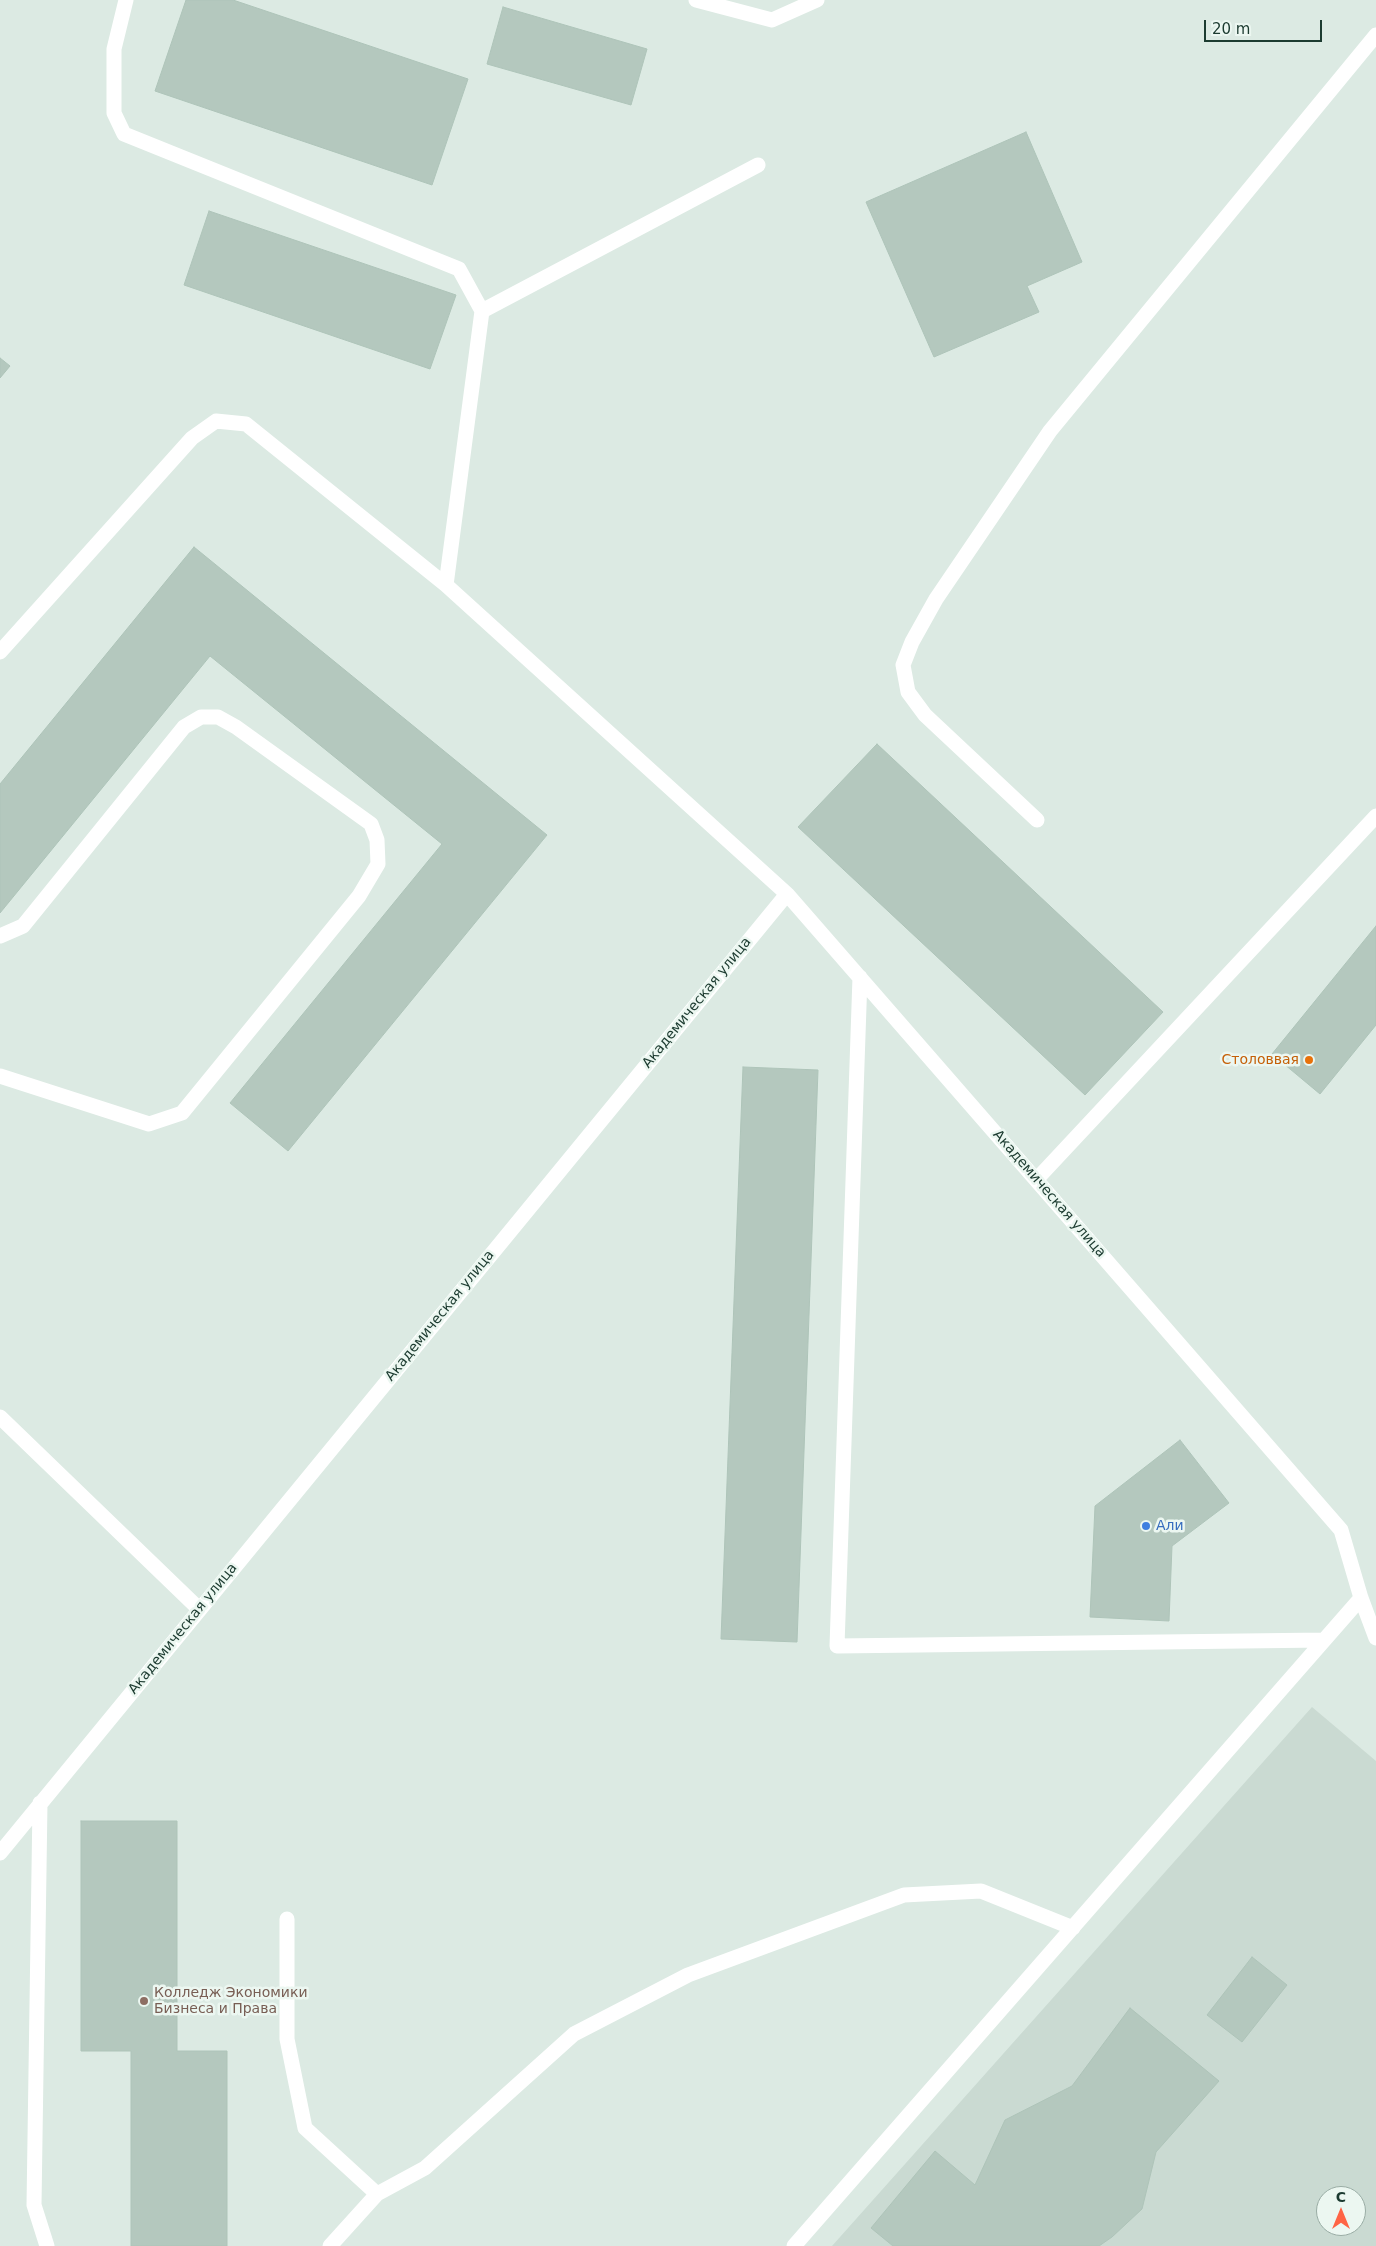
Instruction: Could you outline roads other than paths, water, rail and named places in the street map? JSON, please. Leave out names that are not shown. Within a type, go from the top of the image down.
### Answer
[{"type":"street","points":[[126,0],[114,49],[114,113],[124,134],[459,269],[482,311],[446,585]]},
{"type":"street","points":[[696,0],[772,20],[817,0]]},
{"type":"street","points":[[1037,820],[925,715],[908,692],[903,665],[912,642],[936,599],[1050,432],[1376,35]]},
{"type":"street","points":[[482,311],[758,165]]},
{"type":"street","points":[[0,652],[192,438],[216,421],[246,424],[446,585],[787,894]]},
{"type":"street","points":[[0,936],[23,926],[184,727],[201,717],[218,717],[236,727],[370,824],[377,840],[378,864],[359,896],[182,1113],[149,1124],[0,1076]]},
{"type":"street","points":[[1036,1180],[1376,816]]},
{"type":"street","name":"Академическая улица","points":[[0,1853],[787,894],[1340,1530],[1360,1598],[1372,1616],[1376,1638]]},
{"type":"street","points":[[860,977],[837,1646],[1324,1640]]},
{"type":"street","points":[[0,1417],[199,1609]]},
{"type":"street","points":[[794,2246],[1360,1598]]},
{"type":"street","points":[[40,1803],[34,2205],[47,2246]]},
{"type":"street","points":[[330,2246],[377,2194],[425,2168],[574,2034],[688,1976],[904,1895],[981,1891],[1073,1928]]},
{"type":"street","points":[[287,1919],[287,2039],[305,2128],[377,2194]]},
{"type":"place","name":"Столоввая","points":[[1309,1060]]},
{"type":"place","name":"Али","points":[[1146,1526]]},
{"type":"place","name":"Колледж Экономики Бизнеса и Права","points":[[144,2001]]}]
